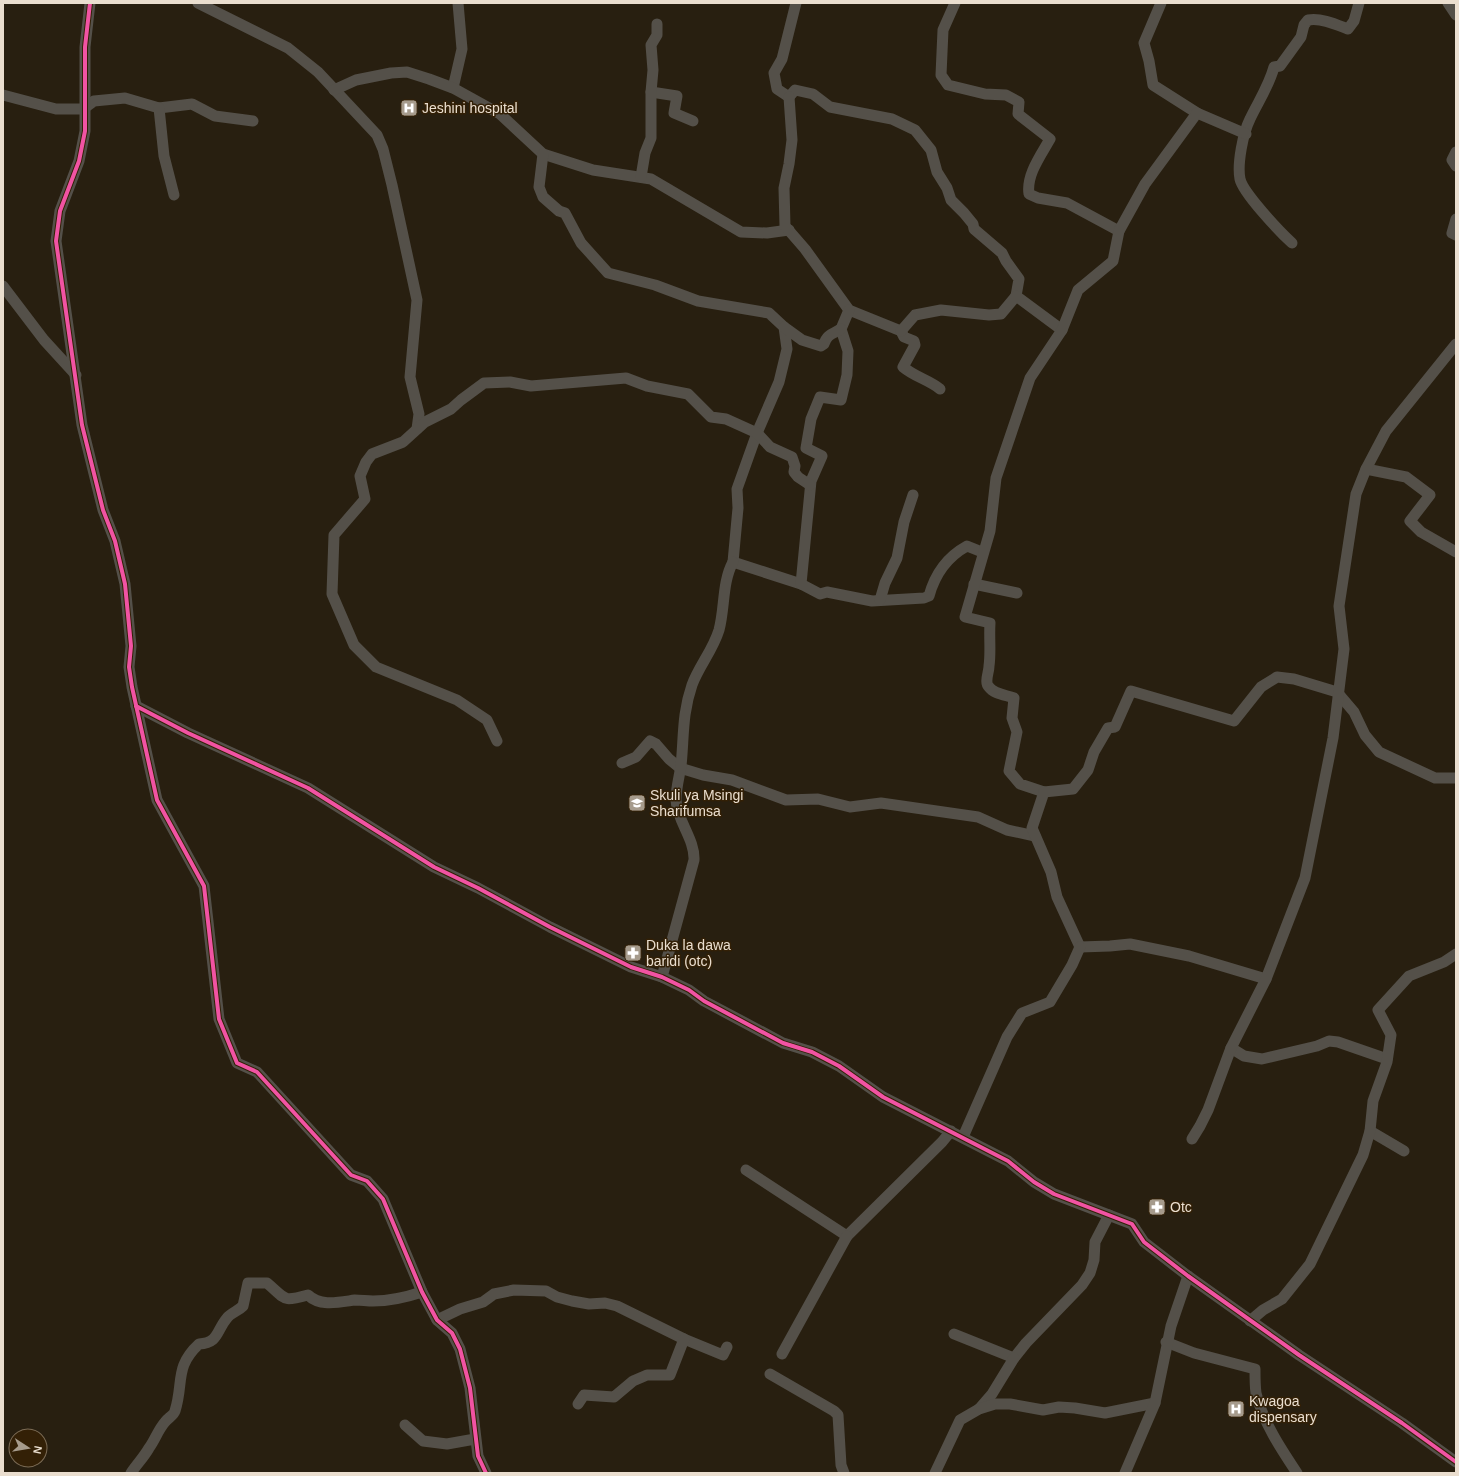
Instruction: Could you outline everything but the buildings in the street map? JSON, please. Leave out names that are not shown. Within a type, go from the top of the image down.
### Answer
[{"type":"street","points":[[90,3],[85,47],[83,109],[85,131],[79,161],[60,211],[56,241],[82,425],[103,510],[115,541],[125,584],[131,646],[129,667],[157,800],[204,886],[219,1019],[237,1063],[257,1072],[351,1175],[367,1181],[383,1199],[422,1292],[437,1320],[452,1333],[460,1349],[470,1388],[478,1456],[486,1473]]},
{"type":"street","points":[[198,3],[288,48],[318,72],[377,135],[383,149],[392,185],[417,300],[410,377],[419,414],[417,429]]},
{"type":"street","points":[[453,88],[462,49],[458,3]]},
{"type":"street","points":[[789,97],[777,89],[774,73],[782,60],[796,3]]},
{"type":"street","points":[[955,3],[943,30],[941,75],[948,85],[986,94],[1006,95],[1019,102],[1018,114],[1050,139],[1034,169],[1028,185],[1029,194],[1038,198],[1067,204],[1119,231]]},
{"type":"street","points":[[1161,3],[1144,43],[1153,85],[1197,113],[1246,134]]},
{"type":"street","points":[[1292,243],[1259,208],[1240,180],[1241,149],[1249,121],[1269,85],[1274,67],[1280,66],[1301,37],[1304,25],[1308,20],[1314,19],[1329,22],[1348,29],[1354,21],[1360,3]]},
{"type":"street","points":[[1448,3],[1456,15]]},
{"type":"street","points":[[641,177],[644,153],[651,138],[651,92],[653,70],[651,45],[657,35],[657,24]]},
{"type":"street","points":[[334,90],[356,80],[391,73],[407,72],[453,88],[500,114],[543,154],[593,170],[651,179],[741,232],[772,232],[789,230]]},
{"type":"street","points":[[901,331],[915,315],[941,310],[989,315],[1001,314],[1016,296],[1019,279],[1006,262],[1002,253],[974,229],[973,224],[964,213],[950,200],[947,188],[937,172],[931,150],[914,130],[892,119],[830,107],[813,94],[795,90],[789,97],[792,140],[784,188],[785,226],[849,310],[901,331],[904,337],[914,341],[915,345],[903,367],[915,375],[927,380],[940,390]]},
{"type":"street","points":[[651,92],[677,96],[674,113],[693,121]]},
{"type":"street","points":[[3,94],[56,109],[83,109],[94,101],[125,98],[159,108],[192,104],[215,116],[253,121]]},
{"type":"street","points":[[159,108],[164,156],[174,195]]},
{"type":"street","points":[[1197,113],[1145,184],[1119,231],[1113,261],[1078,290],[1062,330],[1030,378],[996,478],[990,531],[982,552],[965,617],[990,623],[989,645],[991,654],[986,679],[988,687],[994,692],[1014,698],[1012,718],[1016,736],[1009,771],[1020,784],[1044,792],[1073,789],[1088,770],[1094,752],[1108,728],[1115,728],[1131,691],[1234,721],[1261,687],[1277,677],[1294,679],[1337,692],[1354,712],[1365,735],[1379,752],[1435,778],[1456,778]]},
{"type":"street","points":[[1456,152],[1452,160],[1456,166]]},
{"type":"street","points":[[543,154],[539,187],[543,197],[564,214],[581,243],[608,273],[657,286],[698,301],[769,313],[784,327],[802,340],[821,346],[832,332],[841,329]]},
{"type":"street","points":[[1456,219],[1452,233],[1456,235]]},
{"type":"street","points":[[3,286],[44,340],[76,376]]},
{"type":"street","points":[[1016,296],[1062,330]]},
{"type":"street","points":[[801,584],[810,486],[822,456],[806,448],[811,419],[820,397],[841,400],[847,375],[848,351],[841,329],[849,310]]},
{"type":"street","points":[[662,977],[694,860],[693,850],[677,810],[676,793],[686,706],[693,684],[718,632],[723,615],[728,571],[733,562],[738,508],[737,489],[757,433],[779,382],[787,349],[784,327]]},
{"type":"street","points":[[1192,1139],[1208,1110],[1231,1048],[1266,979],[1305,878],[1333,738],[1337,692],[1344,649],[1339,606],[1356,494],[1366,469],[1386,431],[1456,344]]},
{"type":"street","points":[[497,741],[487,720],[458,700],[376,666],[354,645],[332,594],[334,535],[365,499],[360,476],[366,462],[372,454],[379,450],[403,442],[425,422],[451,409],[484,383],[510,382],[531,386],[626,378],[647,386],[688,394],[711,417],[726,419],[757,433],[770,447],[792,457],[795,466],[794,472],[810,486]]},
{"type":"street","points":[[1366,469],[1406,477],[1430,495],[1410,521],[1421,532],[1456,552]]},
{"type":"street","points":[[880,600],[885,583],[898,558],[904,522],[913,495]]},
{"type":"street","points":[[733,562],[801,584],[820,594],[827,592],[872,601],[915,599],[929,596],[934,579],[954,553],[967,546],[982,552]]},
{"type":"street","points":[[974,584],[1016,593]]},
{"type":"street","points":[[136,706],[188,733],[308,788],[434,867],[478,888],[550,927],[631,967],[662,977],[689,990],[704,1001],[783,1042],[818,1055],[839,1066],[883,1097],[1008,1161],[1054,1194],[1132,1224],[1144,1242],[1188,1276],[1250,1321],[1402,1423],[1456,1462]]},
{"type":"street","points":[[622,763],[636,757],[650,741],[656,744],[669,759],[680,768],[703,775],[732,780],[774,797],[786,800],[818,800],[850,807],[882,803],[978,817],[1007,830],[1035,836]]},
{"type":"street","points":[[963,1137],[1007,1037],[1022,1013],[1050,1002],[1072,965],[1080,947],[1057,898],[1051,872],[1032,828],[1044,792]]},
{"type":"street","points":[[1080,947],[1130,944],[1189,956],[1266,979]]},
{"type":"street","points":[[1250,1321],[1282,1299],[1310,1264],[1363,1155],[1370,1131],[1373,1101],[1387,1059],[1392,1035],[1378,1010],[1409,976],[1444,962],[1456,954]]},
{"type":"street","points":[[1231,1048],[1244,1056],[1262,1059],[1317,1046],[1329,1041],[1338,1042],[1387,1059]]},
{"type":"street","points":[[782,1354],[847,1236],[942,1142],[950,1131]]},
{"type":"street","points":[[1370,1131],[1404,1151]]},
{"type":"street","points":[[746,1170],[847,1236]]},
{"type":"street","points":[[979,1409],[992,1394],[1014,1358],[1026,1343],[1082,1285],[1090,1273],[1094,1260],[1096,1242],[1109,1215]]},
{"type":"street","points":[[1125,1473],[1155,1403],[1166,1342],[1188,1276]]},
{"type":"street","points":[[131,1473],[149,1449],[165,1422],[175,1412],[180,1394],[181,1368],[187,1356],[198,1344],[208,1344],[216,1338],[228,1316],[243,1306],[248,1283],[267,1283],[284,1299],[290,1301],[308,1295],[312,1299],[335,1304],[356,1300],[374,1301],[409,1296],[422,1292]]},
{"type":"street","points":[[437,1320],[460,1309],[483,1302],[494,1294],[514,1290],[546,1291],[557,1297],[572,1301],[589,1304],[605,1303],[617,1306],[684,1339],[723,1355],[727,1347]]},
{"type":"street","points":[[954,1334],[1014,1358]]},
{"type":"street","points":[[578,1404],[584,1395],[614,1397],[633,1381],[647,1375],[670,1376],[684,1339]]},
{"type":"street","points":[[1166,1342],[1194,1353],[1255,1369],[1256,1393],[1281,1449],[1297,1473]]},
{"type":"street","points":[[770,1374],[834,1410],[838,1415],[841,1466],[844,1473]]},
{"type":"street","points":[[935,1473],[960,1420],[979,1409],[995,1404],[1010,1404],[1043,1410],[1059,1407],[1105,1413],[1155,1403]]},
{"type":"street","points":[[405,1425],[423,1441],[448,1444],[475,1439]]},
{"type":"cycle path","points":[[90,3],[85,47],[85,131],[79,161],[60,211],[56,241],[82,425],[103,510],[115,541],[125,584],[131,646],[129,667],[157,800],[204,886],[219,1019],[237,1063],[257,1072],[351,1175],[367,1181],[383,1199],[422,1292],[437,1320],[452,1333],[460,1349],[470,1388],[478,1456],[486,1473]]},
{"type":"cycle path","points":[[136,706],[188,733],[308,788],[434,867],[478,888],[550,927],[631,967],[662,977],[689,990],[704,1001],[783,1043],[812,1052],[839,1066],[883,1097],[1008,1161],[1034,1182],[1054,1194],[1132,1224],[1144,1242],[1188,1276],[1299,1355],[1402,1423],[1456,1462]]},
{"type":"place","name":"Jeshini hospital","points":[[409,108]]},
{"type":"place","name":"Skuli ya Msingi Sharifumsa","points":[[637,803]]},
{"type":"place","name":"Duka la dawa baridi (otc)","points":[[633,953]]},
{"type":"place","name":"Otc","points":[[1157,1207]]},
{"type":"place","name":"Kwagoa dispensary","points":[[1236,1409]]}]
